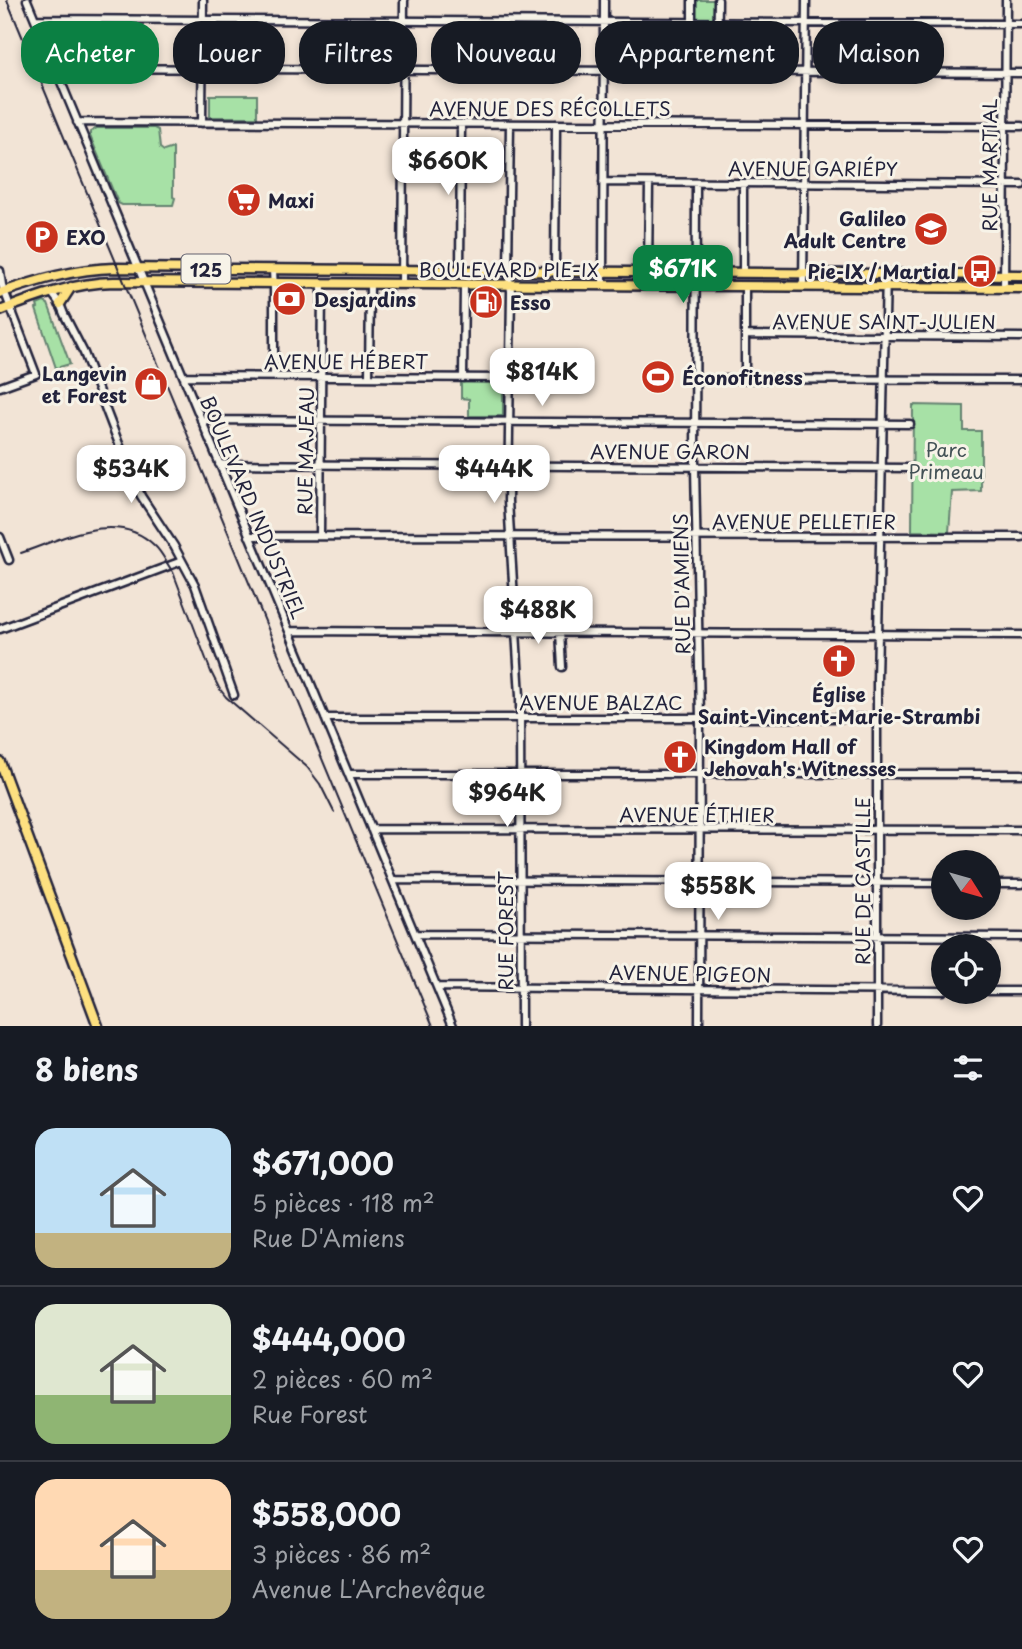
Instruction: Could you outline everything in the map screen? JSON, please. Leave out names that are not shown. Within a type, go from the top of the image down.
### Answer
[{"type":"main road","name":"BOULEVARD PIE-IX","points":[[2,288],[74,272],[104,269],[1022,275]]},
{"type":"main road","name":"BOULEVARD PIE-IX","points":[[0,310],[71,287],[144,282],[1022,288]]},
{"type":"main road","points":[[60,304],[71,287]]},
{"type":"main road","points":[[0,762],[2,775],[98,1026]]},
{"type":"street","name":"BOULEVARD INDUSTRIEL","points":[[27,0],[35,19]]},
{"type":"street","points":[[202,20],[203,0]]},
{"type":"street","points":[[35,19],[404,21],[404,0]]},
{"type":"street","points":[[604,0],[604,21]]},
{"type":"street","points":[[692,0],[692,21]]},
{"type":"street","points":[[718,0],[718,21]]},
{"type":"street","points":[[803,287],[806,0]]},
{"type":"street","name":"RUE MARTIAL","points":[[1004,288],[1006,0]]},
{"type":"street","points":[[417,21],[595,22]]},
{"type":"street","points":[[799,23],[1022,24]]},
{"type":"street","points":[[417,70],[595,71]]},
{"type":"street","points":[[799,71],[1022,73]]},
{"type":"street","name":"BOULEVARD INDUSTRIEL","points":[[62,84],[453,1026]]},
{"type":"street","points":[[202,122],[203,84]]},
{"type":"street","points":[[402,284],[403,84]]},
{"type":"street","points":[[603,285],[604,84]]},
{"type":"street","name":"AVENUE DES RÉCOLLETS","points":[[77,122],[1022,126]]},
{"type":"street","points":[[460,271],[461,124]]},
{"type":"street","name":"RUE FOREST","points":[[510,124],[508,271],[511,285],[507,465],[520,718],[521,1026]]},
{"type":"street","points":[[555,272],[556,124]]},
{"type":"street","name":"AVENUE GARIÉPY","points":[[603,182],[1022,185]]},
{"type":"street","points":[[648,272],[649,183]]},
{"type":"street","name":"RUE D'AMIENS","points":[[696,184],[699,1026]]},
{"type":"street","points":[[743,184],[743,273]]},
{"type":"street","points":[[273,270],[274,376]]},
{"type":"street","points":[[0,271],[2,288],[36,374],[0,387]]},
{"type":"street","name":"RUE DE CASTILLE","points":[[877,1026],[877,718],[886,274]]},
{"type":"street","name":"RUE MAJEAU","points":[[320,536],[322,284]]},
{"type":"street","points":[[369,377],[370,284]]},
{"type":"street","points":[[463,377],[464,285]]},
{"type":"street","points":[[745,286],[745,379]]},
{"type":"street","points":[[51,292],[60,304],[84,353],[138,488],[182,561],[201,601],[234,695]]},
{"type":"street","name":"AVENUE SAINT-JULIEN","points":[[745,335],[1022,337]]},
{"type":"street","name":"AVENUE HÉBERT","points":[[183,376],[509,378]]},
{"type":"street","points":[[696,379],[1022,380]]},
{"type":"street","points":[[201,420],[910,424]]},
{"type":"street","name":"AVENUE GARON","points":[[219,464],[911,468]]},
{"type":"street","name":"AVENUE PELLETIER","points":[[249,536],[1022,537]]},
{"type":"street","points":[[0,537],[9,560]]},
{"type":"street","points":[[0,629],[182,561]]},
{"type":"street","points":[[289,631],[1022,635]]},
{"type":"street","points":[[561,632],[562,667]]},
{"type":"street","name":"AVENUE BALZAC","points":[[325,718],[877,718]]},
{"type":"street","points":[[348,774],[1022,774]]},
{"type":"street","name":"AVENUE ÉTHIER","points":[[371,829],[1022,830]]},
{"type":"street","points":[[393,880],[931,883]]},
{"type":"street","points":[[1001,884],[1022,884]]},
{"type":"street","points":[[415,934],[1022,937]]},
{"type":"street","name":"AVENUE PIGEON","points":[[437,987],[931,991]]},
{"type":"street","points":[[1001,991],[1022,991]]},
{"type":"green space","points":[[695,0],[715,0],[715,18],[695,18]]},
{"type":"green space","points":[[210,95],[257,95],[257,117],[210,117]]},
{"type":"green space","points":[[97,128],[158,130],[160,148],[164,151],[173,148],[173,205],[118,203],[90,136],[90,132]]},
{"type":"green space","points":[[44,302],[48,304],[70,364],[56,368],[36,309],[37,305]]},
{"type":"green space","points":[[461,382],[503,383],[503,416],[469,416],[469,399],[461,398]]},
{"type":"green space","name":"Parc Primeau","points":[[913,405],[964,406],[964,431],[981,431],[981,491],[952,492],[949,532],[912,531]]},
{"type":"railway","points":[[7,0],[433,1026]]},
{"type":"railway","points":[[21,553],[71,535],[106,528],[139,534],[154,545],[173,572],[219,688],[307,767],[320,784],[334,812]]},
{"type":"place","name":"Maxi","points":[[244,200]]},
{"type":"place","name":"Galileo Adult Centre","points":[[931,229]]},
{"type":"place","name":"EXO","points":[[42,237]]},
{"type":"place","name":"Pie-IX / Martial","points":[[980,271]]},
{"type":"place","name":"Desjardins","points":[[289,299]]},
{"type":"place","name":"Esso","points":[[486,302]]},
{"type":"place","name":"Éconofitness","points":[[658,377]]},
{"type":"place","name":"Langevin et Forest","points":[[151,384]]},
{"type":"place","name":"Église Saint-Vincent-Marie-Strambi","points":[[839,661]]},
{"type":"place","name":"Kingdom Hall of Jehovah's Witnesses","points":[[680,757]]}]
